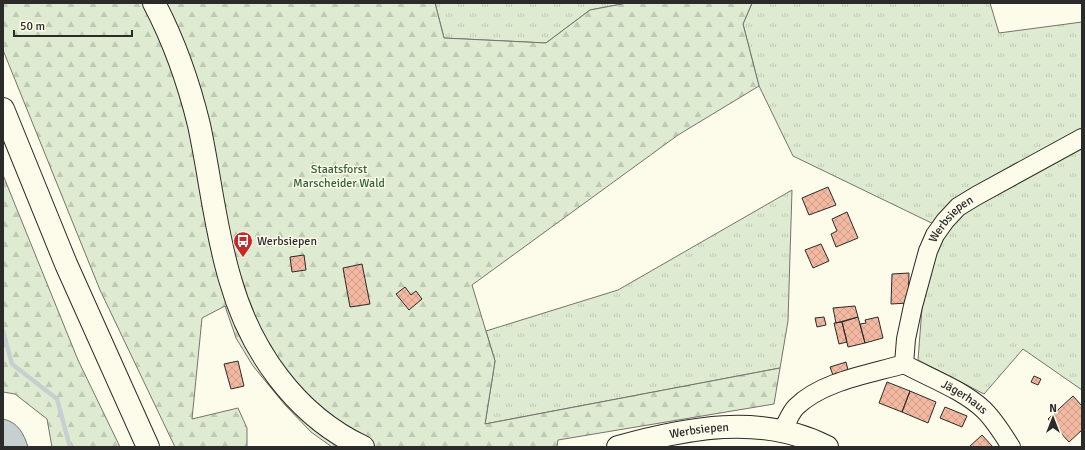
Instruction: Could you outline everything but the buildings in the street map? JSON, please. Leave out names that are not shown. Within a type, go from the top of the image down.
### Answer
[{"type":"main road","points":[[154,3],[175,50],[191,94],[205,156],[217,225],[229,279],[241,313],[266,361],[289,391],[320,420],[343,436],[363,447]]},
{"type":"main road","points":[[3,108],[66,264],[148,447]]},
{"type":"main road","name":"Werbsiepen","points":[[618,447],[658,436],[704,428],[739,426],[782,431]]},
{"type":"main road","points":[[782,431],[811,439],[827,447]]},
{"type":"street","name":"Werbsiepen","points":[[904,364],[906,339],[913,306],[928,251],[935,235],[945,221],[958,207],[976,196],[1082,138]]},
{"type":"street","points":[[782,431],[796,408],[805,399],[821,390],[844,381],[904,364]]},
{"type":"street","name":"Jägerhaus","points":[[904,364],[967,396],[984,410],[998,427],[1011,447]]},
{"type":"green space","name":"Staatsforst Marscheider Wald","points":[[3,3],[435,3],[444,38],[546,43],[590,10],[627,3],[752,3],[743,24],[759,86],[678,135],[472,285],[495,361],[485,424],[780,368],[774,404],[558,440],[557,447],[332,447],[311,432],[285,405],[253,366],[236,338],[225,306],[202,318],[192,419],[238,408],[247,428],[247,447],[175,447],[100,290],[3,50]]},
{"type":"green space","points":[[435,3],[627,3],[590,10],[546,43],[444,38]]},
{"type":"green space","points":[[752,3],[990,3],[999,33],[1082,22],[1082,390],[1023,349],[984,394],[918,360],[924,282],[946,230],[793,156],[759,86],[743,24]]},
{"type":"green space","points":[[3,175],[78,360],[120,447],[52,447],[47,419],[15,394],[3,392]]},
{"type":"green space","points":[[792,190],[788,321],[780,368],[485,424],[495,361],[486,331],[618,290]]},
{"type":"shaded area","points":[[3,419],[13,423],[20,429],[28,447],[3,447]]},
{"type":"waterway","points":[[3,331],[12,364],[57,399],[70,447]]},
{"type":"place","name":"Werbsiepen","points":[[243,258]]}]
